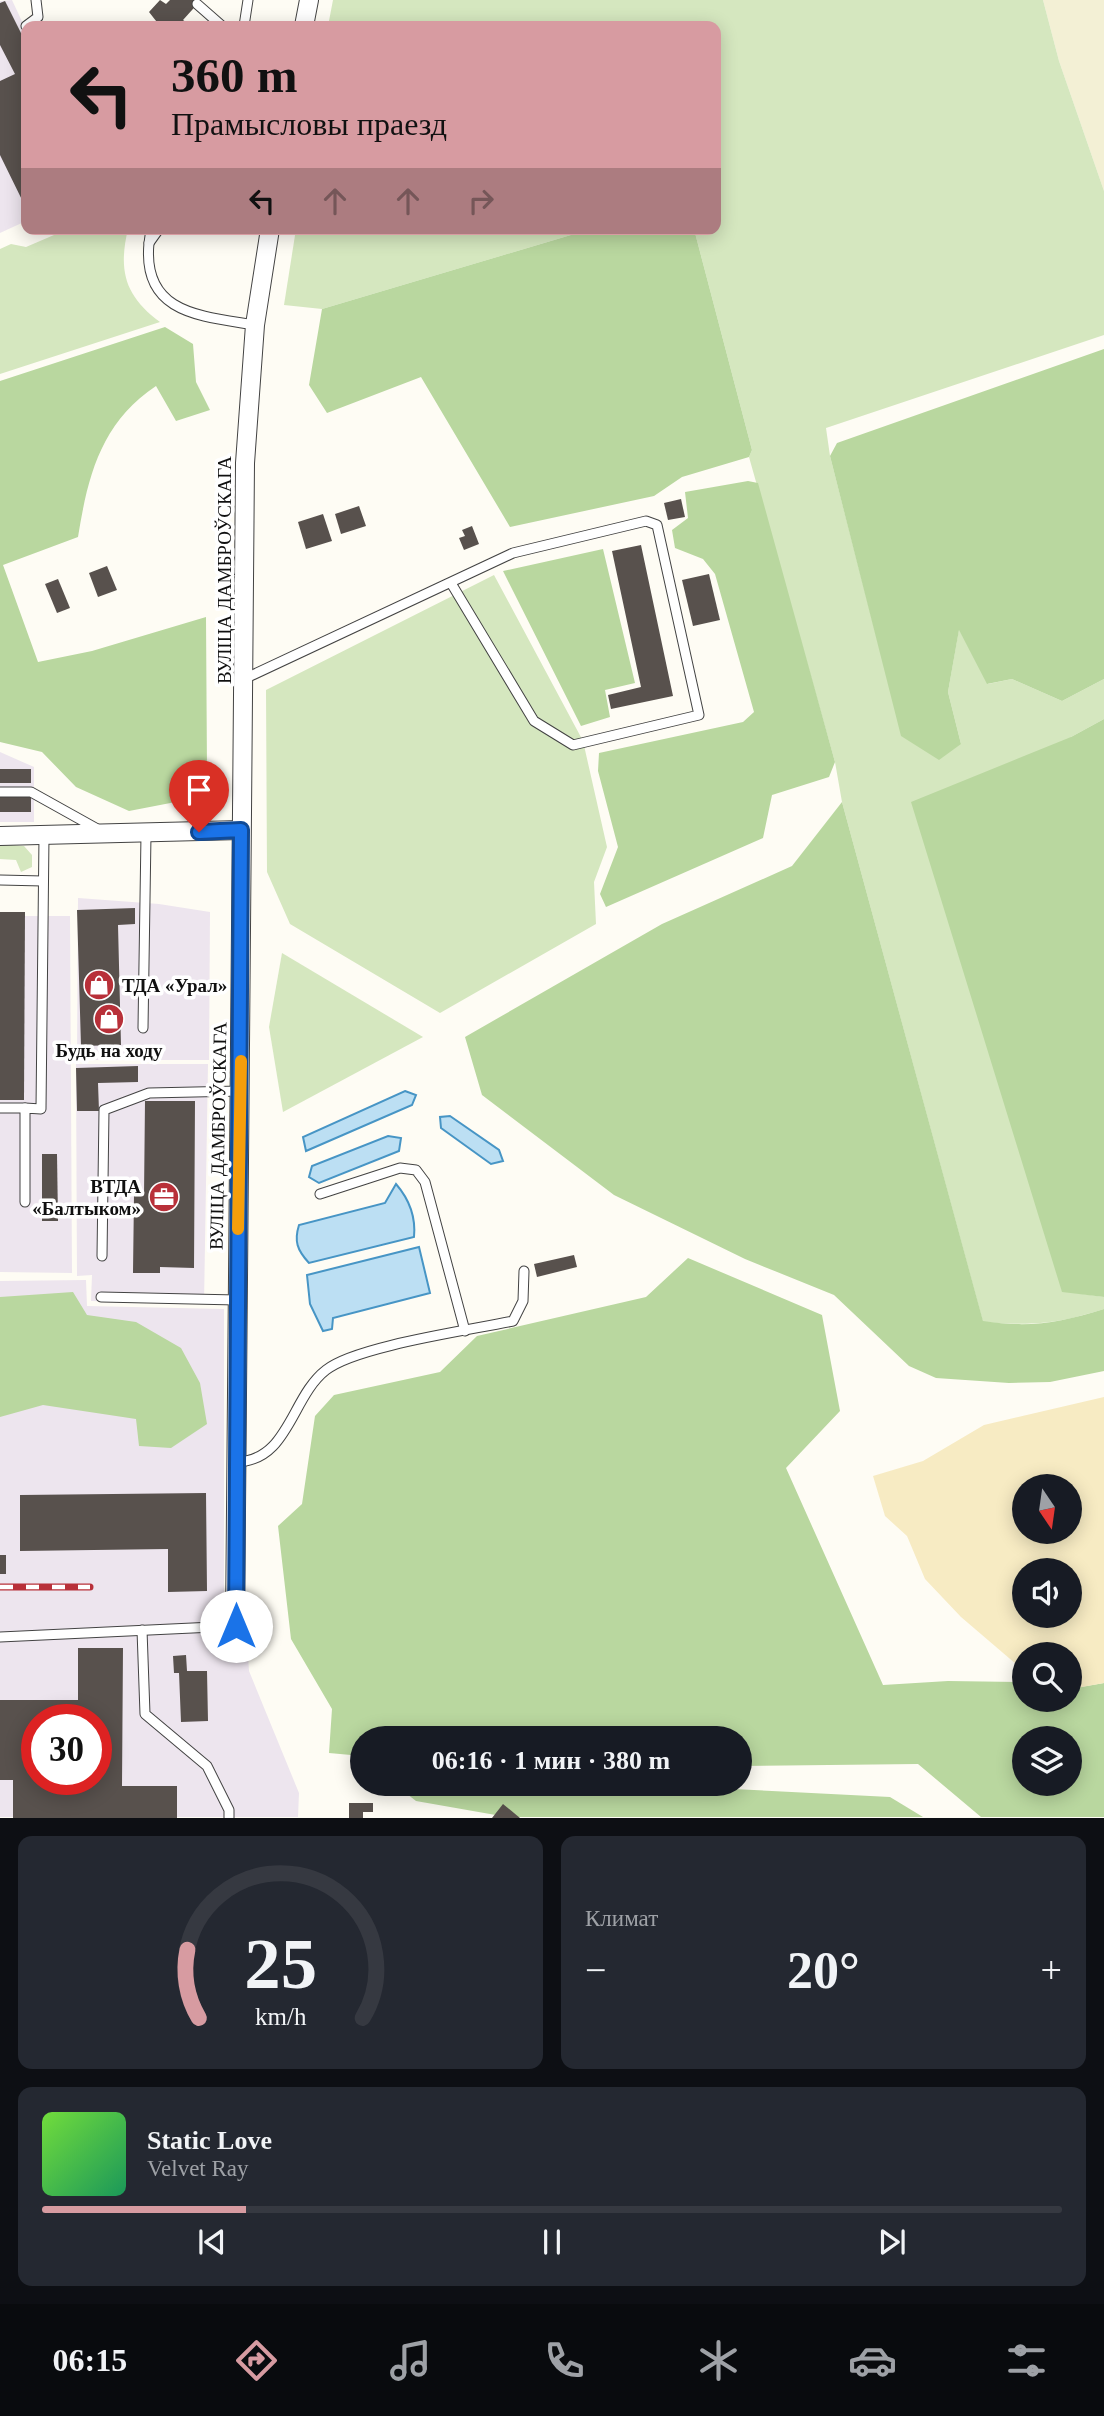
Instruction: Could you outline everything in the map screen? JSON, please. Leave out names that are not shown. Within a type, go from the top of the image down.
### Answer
[{"type":"street","points":[[305,21],[309,0]]},
{"type":"street","name":"ВУЛІЦА ДАМБРОЎСКАГА","points":[[236,1626],[245,463],[255,325],[269,235]]},
{"type":"street","points":[[0,836],[146,835],[241,830]]},
{"type":"lane","points":[[32,21],[38,17],[36,0]]},
{"type":"lane","points":[[245,21],[248,0]]},
{"type":"lane","points":[[197,4],[216,21]]},
{"type":"lane","points":[[150,235],[148,261],[151,275],[168,301],[196,314],[255,325]]},
{"type":"lane","points":[[149,243],[155,235]]},
{"type":"lane","points":[[244,679],[513,553],[646,521],[657,525],[699,715],[573,745],[534,721],[451,583]]},
{"type":"lane","points":[[0,792],[31,792],[108,835]]},
{"type":"lane","points":[[143,1028],[146,835]]},
{"type":"lane","points":[[0,1108],[41,1109],[44,836]]},
{"type":"lane","points":[[0,880],[43,881]]},
{"type":"lane","points":[[102,1256],[104,1110],[149,1093],[240,1091]]},
{"type":"lane","points":[[25,1108],[25,1202]]},
{"type":"lane","points":[[320,1195],[400,1168],[416,1170],[425,1182],[466,1331]]},
{"type":"lane","points":[[236,1462],[252,1462],[274,1446],[307,1391],[325,1370],[352,1356],[513,1321],[523,1301],[524,1271]]},
{"type":"lane","points":[[101,1297],[237,1300]]},
{"type":"lane","points":[[0,1637],[236,1626]]},
{"type":"lane","points":[[142,1630],[145,1714],[208,1766],[229,1810],[229,1818]]},
{"type":"shaded area","points":[[12,0],[22,21],[21,223],[0,233],[0,1]]},
{"type":"shaded area","points":[[1043,0],[1104,0],[1104,191],[1059,61]]},
{"type":"shaded area","points":[[0,752],[34,767],[34,822],[0,822]]},
{"type":"shaded area","points":[[78,898],[159,904],[210,912],[209,1060],[77,1060]]},
{"type":"shaded area","points":[[0,916],[70,916],[72,1273],[0,1272]]},
{"type":"shaded area","points":[[76,1064],[208,1064],[204,1304],[91,1301],[92,1275],[77,1276]]},
{"type":"shaded area","points":[[86,1280],[87,1306],[224,1309],[224,1615],[248,1655],[249,1671],[299,1793],[298,1817],[0,1817],[0,1281]]},
{"type":"green space","points":[[333,0],[1043,0],[1059,61],[1104,191],[1104,335],[826,428],[830,456],[902,736],[919,746],[961,744],[948,692],[959,629],[988,684],[1012,679],[1062,701],[1104,679],[1104,719],[1071,737],[1062,1291],[1104,1297],[1104,1309],[1044,1323],[983,1322],[842,802],[835,762],[749,457],[752,450],[696,235],[721,235],[721,21],[329,21]]},
{"type":"green space","points":[[54,235],[127,235],[124,258],[127,282],[139,302],[160,322],[0,374],[0,249],[11,244],[26,247]]},
{"type":"green space","points":[[295,235],[571,235],[322,309],[284,305]]},
{"type":"green space","points":[[571,235],[696,235],[752,450],[749,457],[682,477],[654,496],[510,527],[421,377],[327,413],[309,385],[322,309]]},
{"type":"green space","points":[[165,327],[193,344],[196,382],[210,410],[176,421],[156,386],[122,416],[100,452],[87,492],[78,537],[3,565],[38,662],[92,651],[206,617],[207,771],[186,800],[129,811],[76,787],[42,752],[0,742],[0,381]]},
{"type":"green space","points":[[1104,349],[1104,679],[1062,701],[1012,679],[987,684],[959,630],[948,692],[961,744],[939,760],[901,736],[830,456],[837,443]]},
{"type":"green space","points":[[748,481],[758,483],[835,762],[829,777],[772,795],[763,838],[606,907],[600,894],[618,847],[598,771],[599,753],[743,722],[754,712],[715,574],[703,559],[675,548],[672,530],[688,518],[685,492]]},
{"type":"green space","points":[[603,549],[635,683],[605,690],[610,717],[581,726],[503,571]]},
{"type":"green space","points":[[494,575],[583,741],[607,847],[594,882],[596,924],[440,1013],[290,924],[267,872],[266,690]]},
{"type":"green space","points":[[1104,719],[1104,1297],[1062,1292],[911,802],[1071,737]]},
{"type":"green space","points":[[842,802],[983,1321],[1044,1323],[1104,1309],[1104,1371],[1050,1382],[1009,1383],[936,1378],[909,1366],[834,1295],[745,1259],[614,1195],[482,1095],[465,1037],[662,924],[792,866]]},
{"type":"green space","points":[[0,844],[24,846],[32,855],[32,867],[21,872],[16,860],[0,859]]},
{"type":"green space","points":[[282,953],[423,1037],[283,1112],[269,1027]]},
{"type":"green space","points":[[688,1258],[822,1315],[840,1411],[786,1468],[883,1685],[948,1681],[1012,1682],[1012,1712],[1082,1712],[1082,1687],[1104,1683],[1104,1817],[981,1817],[918,1764],[752,1766],[752,1726],[350,1726],[350,1755],[329,1753],[332,1709],[291,1639],[278,1526],[302,1504],[315,1416],[334,1395],[440,1372],[477,1336],[646,1297]]},
{"type":"green space","points":[[73,1292],[87,1315],[136,1322],[181,1348],[200,1383],[207,1424],[171,1448],[139,1446],[136,1419],[43,1405],[0,1417],[0,1297]]},
{"type":"green space","points":[[752,1790],[890,1797],[923,1817],[507,1817],[416,1801],[410,1796],[752,1796]]},
{"type":"sand","points":[[1104,1397],[1104,1683],[1082,1687],[1082,1642],[1012,1642],[1012,1661],[961,1617],[925,1579],[907,1536],[885,1516],[873,1476],[923,1461],[984,1425]]},
{"type":"water","points":[[405,1091],[416,1095],[412,1105],[306,1151],[303,1137]]},
{"type":"water","points":[[450,1116],[499,1150],[503,1161],[491,1164],[441,1128],[440,1117]]},
{"type":"water","points":[[388,1136],[401,1138],[399,1151],[319,1183],[309,1177],[312,1166]]},
{"type":"water","points":[[396,1184],[411,1208],[414,1237],[309,1263],[299,1249],[299,1225],[385,1203]]},
{"type":"water","points":[[419,1247],[430,1293],[333,1318],[332,1329],[323,1331],[310,1304],[307,1275]]},
{"type":"building","points":[[160,0],[166,4],[170,0],[201,0],[184,21],[156,21],[149,12]]},
{"type":"building","points":[[5,1],[21,33],[21,198],[0,155],[0,81],[15,74],[0,45],[0,3]]},
{"type":"building","points":[[681,499],[685,517],[668,520],[664,503]]},
{"type":"building","points":[[359,506],[366,526],[341,534],[335,514]]},
{"type":"building","points":[[323,514],[332,541],[306,549],[298,522]]},
{"type":"building","points":[[472,526],[479,544],[464,550],[459,538],[465,536],[462,530]]},
{"type":"building","points":[[641,545],[673,696],[611,709],[608,695],[641,687],[612,551]]},
{"type":"building","points":[[107,566],[117,590],[98,597],[89,573]]},
{"type":"building","points":[[709,574],[720,620],[693,626],[682,580]]},
{"type":"building","points":[[58,579],[70,608],[57,613],[45,584]]},
{"type":"building","points":[[0,769],[31,769],[31,783],[0,783]]},
{"type":"building","points":[[0,797],[31,797],[31,812],[0,812]]},
{"type":"building","name":"ТДА «Урал»","points":[[135,908],[135,924],[118,925],[121,1045],[81,1046],[77,910]]},
{"type":"building","points":[[0,912],[25,912],[24,1100],[0,1100]]},
{"type":"building","points":[[138,1066],[138,1082],[98,1083],[99,1111],[77,1111],[76,1068]]},
{"type":"building","points":[[145,1101],[195,1101],[194,1268],[160,1267],[160,1273],[133,1273],[134,1195],[144,1195]]},
{"type":"building","points":[[42,1154],[57,1154],[58,1221],[42,1221]]},
{"type":"building","points":[[574,1255],[577,1267],[537,1277],[534,1264]]},
{"type":"building","points":[[206,1493],[207,1591],[168,1592],[168,1549],[20,1551],[20,1495]]},
{"type":"building","points":[[0,1555],[6,1555],[6,1574],[0,1574]]},
{"type":"building","points":[[78,1648],[123,1648],[122,1786],[177,1786],[177,1818],[13,1818],[13,1780],[0,1780],[0,1700],[78,1700]]},
{"type":"building","points":[[186,1655],[187,1671],[207,1671],[208,1721],[181,1722],[179,1673],[174,1673],[173,1656]]},
{"type":"building","points":[[349,1803],[373,1803],[373,1812],[363,1812],[363,1818],[349,1818]]},
{"type":"building","points":[[503,1804],[520,1818],[492,1818]]},
{"type":"railway","points":[[0,1587],[90,1587]]},
{"type":"slow traffic","points":[[238,1229],[241,1061]]},
{"type":"place","name":"ТДА «Урал»","points":[[99,985]]},
{"type":"place","name":"Будь на ходу","points":[[109,1019]]},
{"type":"place","name":"ВТДА «Балтыком»","points":[[164,1197]]},
{"type":"route","points":[[199,832],[241,830],[236,1626]]}]
